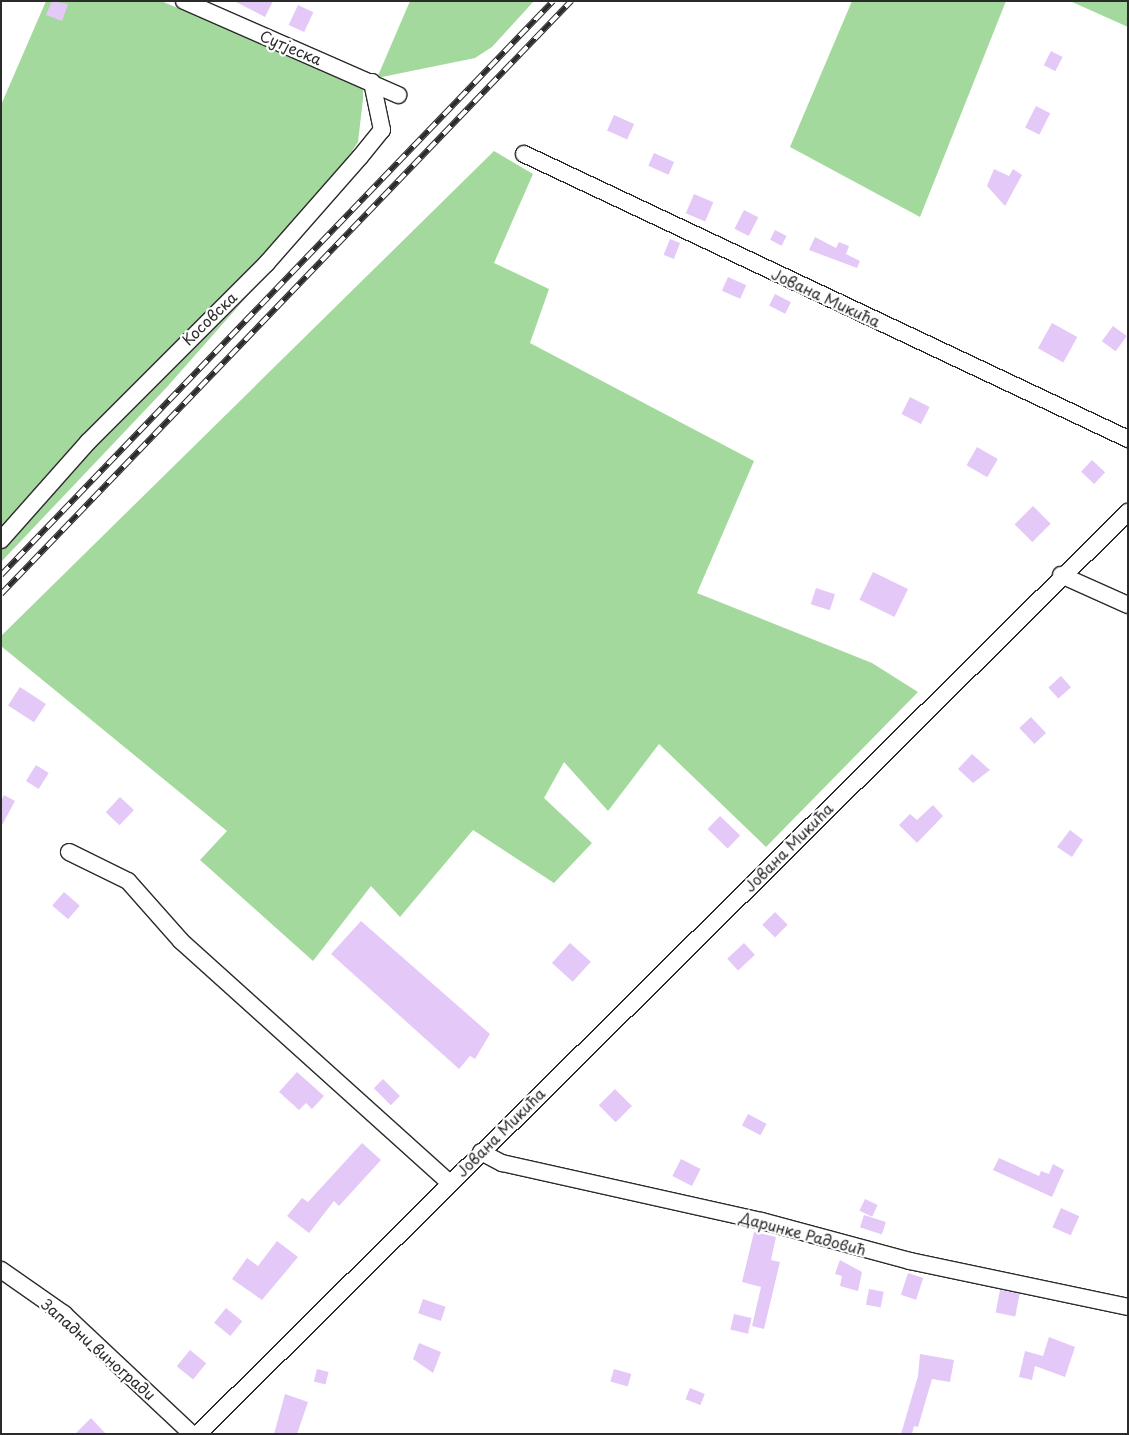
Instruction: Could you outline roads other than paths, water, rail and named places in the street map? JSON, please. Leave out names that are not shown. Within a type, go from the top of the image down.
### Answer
[{"type":"street","name":"Сутјеска","points":[[184,1],[398,95]]},
{"type":"street","name":"Косовска","points":[[1,540],[114,414],[266,264],[365,151],[382,130],[372,82]]},
{"type":"street","name":"Јована Микића","points":[[524,154],[1128,440]]},
{"type":"street","name":"Јована Микића","points":[[198,1434],[1061,575],[1128,512]]},
{"type":"street","points":[[1061,575],[1128,604]]},
{"type":"street","name":"Јована Микића","points":[[69,852],[128,881],[180,941],[450,1183]]},
{"type":"street","name":"Даринке Радовић","points":[[481,1152],[502,1163],[762,1221],[910,1261],[1128,1307]]},
{"type":"street","name":"Западни виногради","points":[[1,1270],[64,1314],[192,1434]]},
{"type":"railway","points":[[1,575],[553,1]]},
{"type":"railway","points":[[1,594],[571,1]]}]
